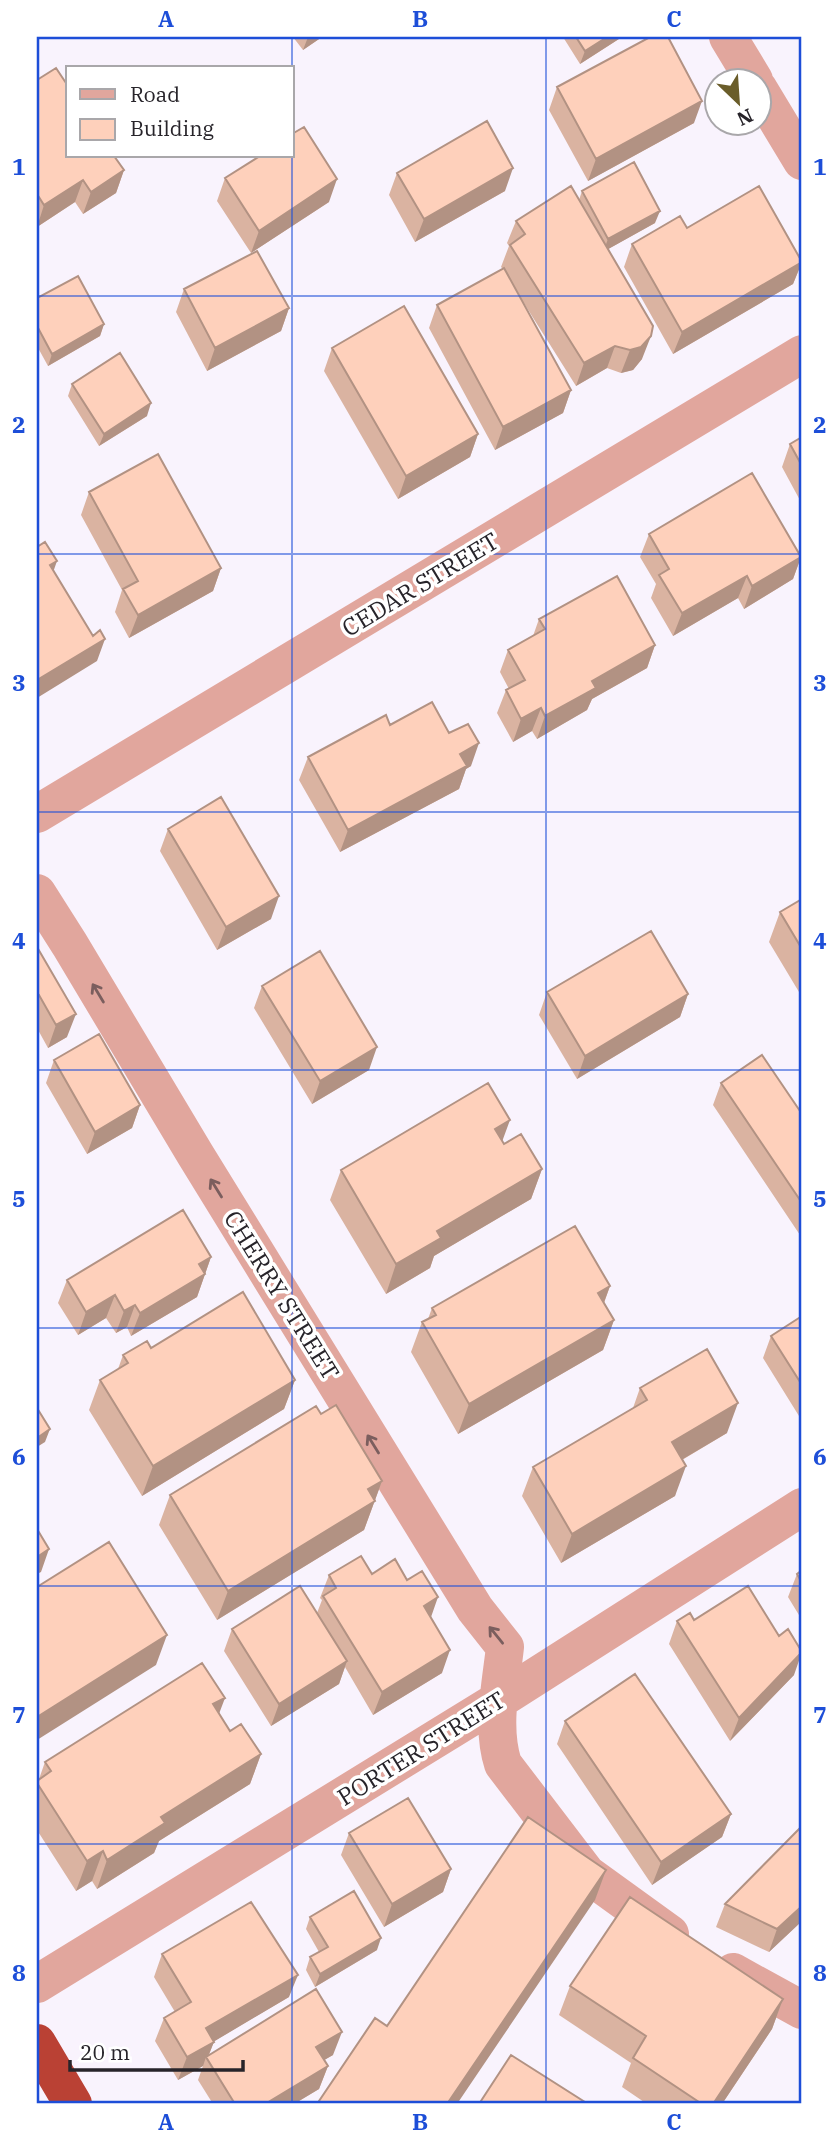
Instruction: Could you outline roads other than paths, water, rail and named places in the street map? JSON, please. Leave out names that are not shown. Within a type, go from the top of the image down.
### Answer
[{"type":"highway","points":[[37,2043],[73,2104]]},
{"type":"street","points":[[728,37],[746,66]]},
{"type":"street","points":[[772,111],[802,161]]},
{"type":"street","name":"CEDAR STREET","points":[[37,814],[802,355]]},
{"type":"street","name":"CHERRY STREET","points":[[37,893],[475,1609],[505,1647],[497,1747],[503,1764],[587,1874],[701,1954],[802,2010]]},
{"type":"street","name":"PORTER STREET","points":[[37,1984],[499,1700],[802,1507]]}]
